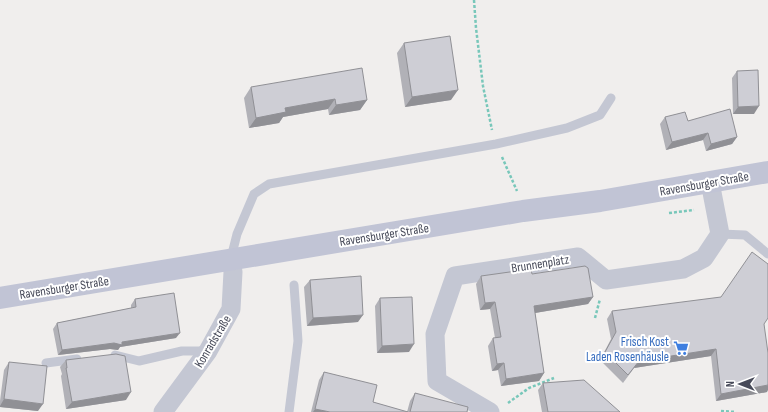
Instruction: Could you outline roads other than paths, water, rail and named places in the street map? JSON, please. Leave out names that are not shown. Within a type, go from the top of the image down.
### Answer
[{"type":"main road","name":"Ravensburger Straße","points":[[0,298],[523,211],[600,202],[768,172]]},
{"type":"street","points":[[710,182],[720,234]]},
{"type":"street","name":"Brunnenplatz","points":[[498,408],[437,381],[434,334],[455,276],[578,257],[606,280],[683,269],[704,258],[720,234]]},
{"type":"street","name":"Konradstraße","points":[[163,412],[208,351],[231,310],[233,272],[231,260]]},
{"type":"lane","points":[[231,260],[237,234],[254,194],[269,184],[496,144],[567,128],[600,115],[612,98]]},
{"type":"lane","points":[[720,234],[745,235],[768,254]]},
{"type":"lane","points":[[288,412],[298,341],[294,285]]},
{"type":"lane","points":[[104,356],[111,354],[139,361],[182,351],[208,351]]},
{"type":"lane","points":[[46,363],[89,357]]},
{"type":"place","name":"Frisch Kost Laden Rosenhäusle","points":[[681,348]]}]
